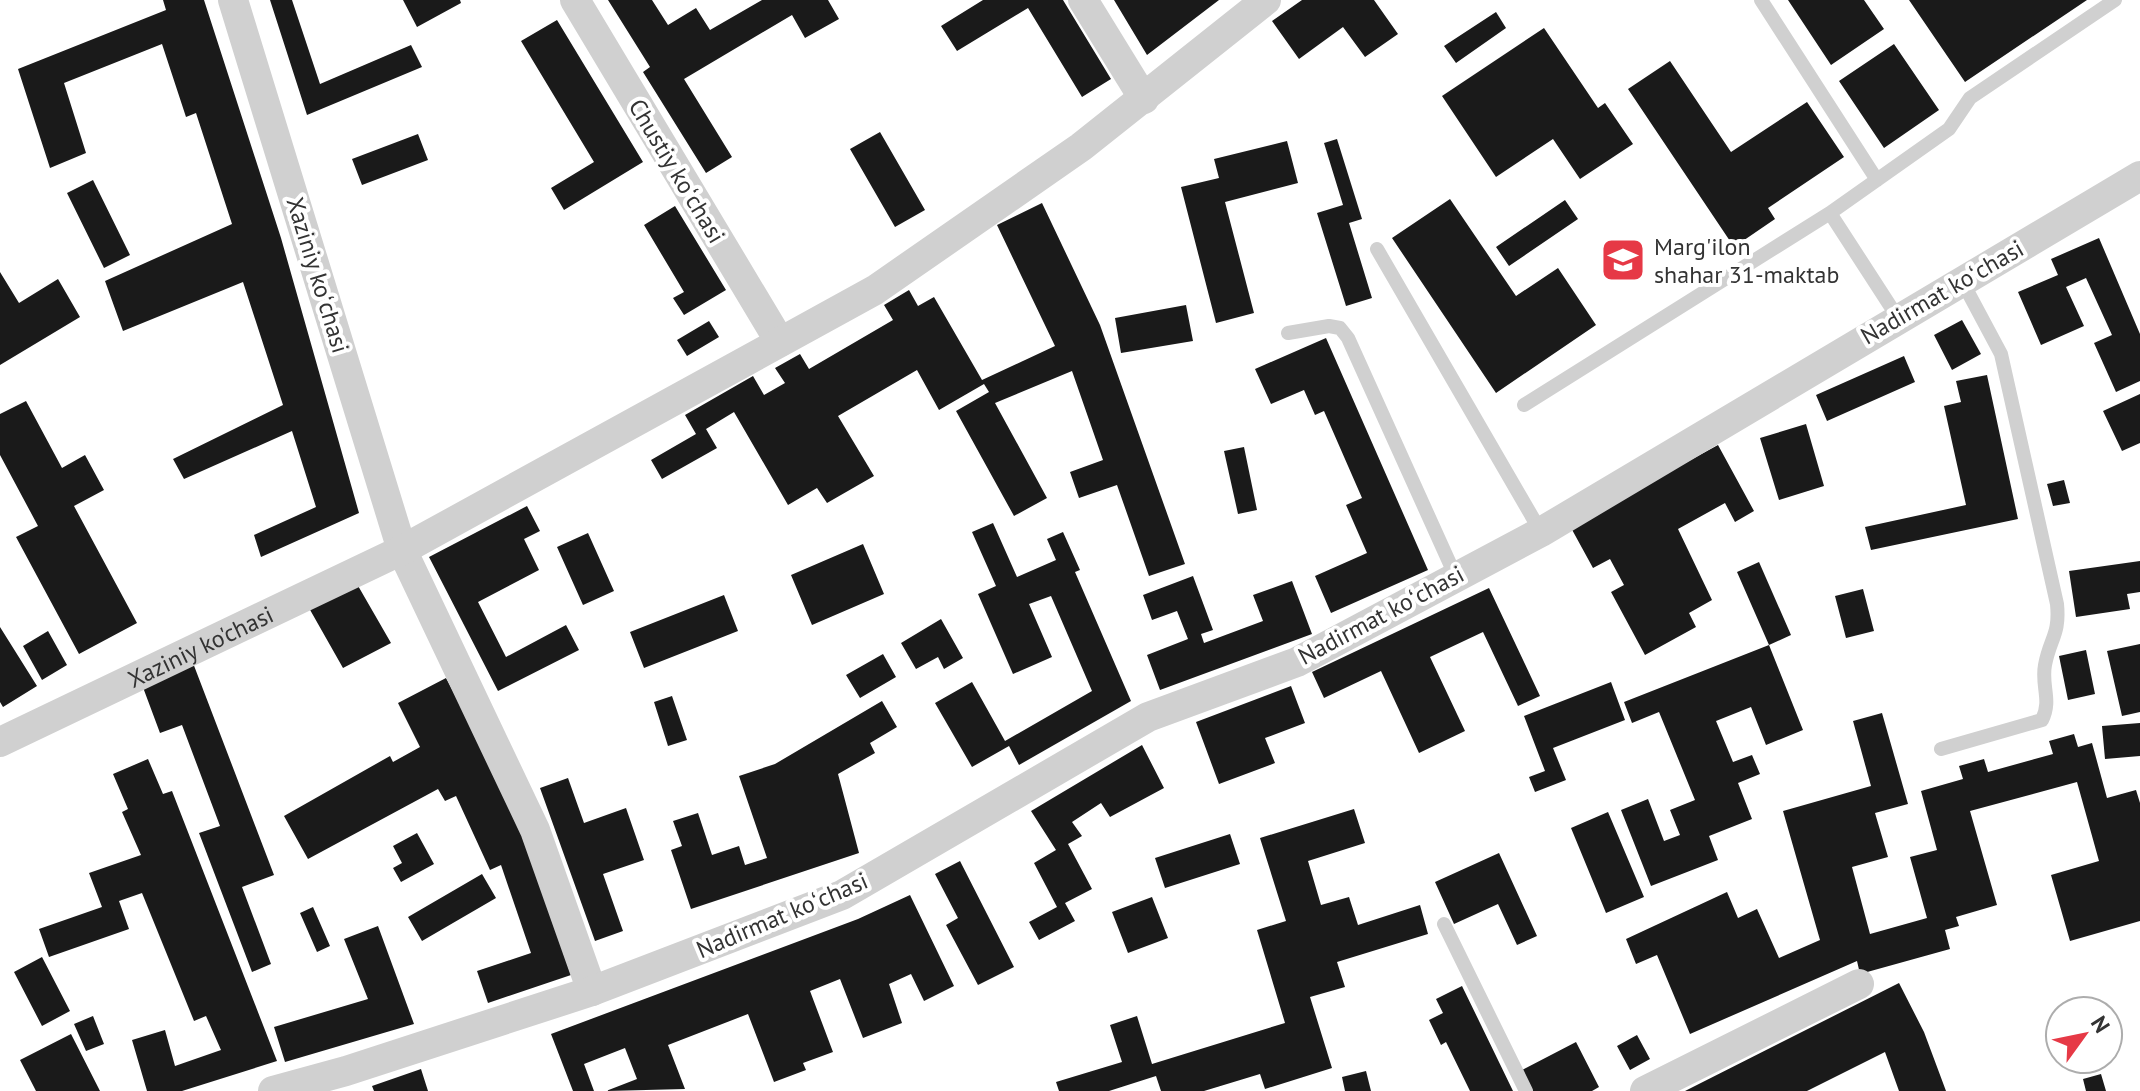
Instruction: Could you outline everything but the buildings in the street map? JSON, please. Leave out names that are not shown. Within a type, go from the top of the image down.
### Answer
[{"type":"street","name":"Xaziniy koʻchasi","points":[[233,0],[402,550]]},
{"type":"street","name":"Chustiy koʻchasi","points":[[575,0],[780,342]]},
{"type":"street","points":[[1083,0],[1144,99]]},
{"type":"street","points":[[592,991],[535,830],[402,550],[875,290],[1144,99],[1266,0]]},
{"type":"street","name":"Nadirmat koʻchasi","points":[[273,1091],[350,1081],[842,895],[1148,717],[1297,662],[1455,575],[1541,532],[2140,176]]},
{"type":"street","name":"Xaziniy ko'chasi","points":[[0,742],[402,550]]},
{"type":"street","points":[[1645,1091],[1859,984]]},
{"type":"lane","points":[[1761,0],[1877,180]]},
{"type":"lane","points":[[1524,405],[1830,213],[1949,129],[1970,98],[2115,0]]},
{"type":"lane","points":[[1830,213],[1898,318]]},
{"type":"lane","points":[[1377,249],[1541,532]]},
{"type":"lane","points":[[1941,749],[2042,720],[2049,707],[2044,667],[2059,628],[2057,604],[2001,354],[1962,280]]},
{"type":"lane","points":[[1288,333],[1329,326],[1340,328],[1348,338],[1455,575]]},
{"type":"lane","points":[[1444,924],[1526,1091]]},
{"type":"place","name":"Marg'ilon shahar 31-maktab","points":[[1623,260]]}]
